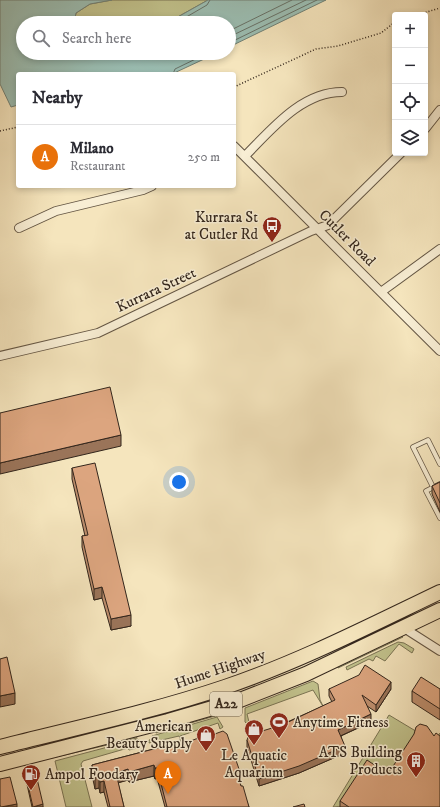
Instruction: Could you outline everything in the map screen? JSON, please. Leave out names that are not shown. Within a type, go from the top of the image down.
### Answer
[{"type":"highway","name":"Hume Highway","points":[[0,747],[142,711],[224,688],[305,656],[440,592]]},
{"type":"highway","name":"A22","points":[[0,764],[168,721],[240,700],[306,674],[440,610]]},
{"type":"street","points":[[245,156],[284,117],[293,111],[320,96],[332,92],[342,92]]},
{"type":"street","points":[[428,125],[440,110]]},
{"type":"street","name":"Cutler Road","points":[[236,148],[440,351]]},
{"type":"street","name":"Kurrara Street","points":[[0,356],[98,333],[328,225],[398,156]]},
{"type":"street","points":[[19,228],[56,211],[148,188]]},
{"type":"street","points":[[381,292],[440,249]]},
{"type":"street","points":[[404,628],[440,651]]},
{"type":"lane","points":[[433,487],[413,447],[428,440],[440,464]]},
{"type":"lane","points":[[440,484],[426,491],[440,518]]},
{"type":"path","points":[[427,12],[440,8]]},
{"type":"path","points":[[236,85],[316,49],[338,46],[382,33],[392,25]]},
{"type":"path","points":[[0,131],[16,127]]},
{"type":"green space","points":[[112,0],[208,0],[179,16],[75,16],[76,13],[90,4]]},
{"type":"green space","points":[[401,636],[403,637],[338,668],[337,666]]},
{"type":"green space","points":[[398,642],[404,643],[414,649],[412,653],[399,644],[385,661],[376,656],[373,661],[369,659],[347,670],[346,667]]},
{"type":"green space","points":[[313,681],[318,684],[320,700],[324,708],[313,690],[247,714],[249,722],[247,724],[245,722],[245,708]]},
{"type":"green space","points":[[211,715],[215,716],[156,733],[154,731]]},
{"type":"green space","points":[[389,715],[434,742],[440,733],[440,746],[404,773],[374,792],[359,800],[333,807]]},
{"type":"green space","points":[[217,717],[223,727],[220,729],[218,723],[180,736],[181,742],[179,736],[149,743],[149,740],[153,739],[152,736]]},
{"type":"green space","points":[[136,736],[137,738],[52,758],[52,757]]},
{"type":"green space","points":[[138,739],[137,748],[129,750],[128,748],[83,761],[81,764],[92,807],[66,807],[55,761]]},
{"type":"water","points":[[0,0],[112,0],[90,4],[76,13],[75,16],[16,16],[16,60],[202,60],[176,72],[16,72],[16,106],[11,107],[0,84]]},
{"type":"water","points":[[208,0],[326,0],[236,44],[236,16],[179,16]]},
{"type":"building","points":[[110,387],[121,435],[0,463],[0,413]]},
{"type":"building","points":[[95,463],[131,615],[111,619],[102,587],[94,589],[82,536],[88,535],[72,468]]},
{"type":"building","points":[[440,482],[440,503],[432,486]]},
{"type":"building","points":[[7,657],[15,693],[0,696],[0,659]]},
{"type":"building","points":[[365,665],[391,682],[376,705],[362,695],[371,714],[338,730],[345,746],[299,766],[259,779],[247,740],[249,735],[282,725],[335,700],[329,689],[359,675]]},
{"type":"building","points":[[421,677],[440,689],[440,709],[412,691]]},
{"type":"building","name":"ATS Building Products","points":[[420,724],[427,726],[434,736],[436,733],[440,736],[440,807],[349,807],[340,801],[367,760],[388,774],[414,734],[416,727]]},
{"type":"building","points":[[223,731],[227,734],[239,769],[236,770],[241,786],[243,786],[249,807],[167,807],[157,768],[155,768],[154,765],[129,772],[128,769],[116,773],[124,807],[110,807],[104,781],[100,782],[99,777],[95,778],[92,765],[173,744],[183,744],[211,733],[212,735]]},
{"type":"building","points":[[34,766],[43,804],[33,807],[24,768]]},
{"type":"building","points":[[10,777],[17,804],[1,807],[0,779]]},
{"type":"building","points":[[304,804],[305,807],[293,807]]},
{"type":"place","name":"Kurrara St at Cutler Rd","points":[[272,243]]},
{"type":"place","name":"Anytime Fitness","points":[[279,739]]},
{"type":"place","name":"Le Aquatic Aquarium","points":[[254,746]]},
{"type":"place","name":"American Beauty Supply","points":[[206,752]]},
{"type":"place","name":"ATS Building Products","points":[[416,778]]},
{"type":"place","name":"Ampol Foodary","points":[[31,791]]},
{"type":"place","name":"Milano","points":[[168,794]]}]
